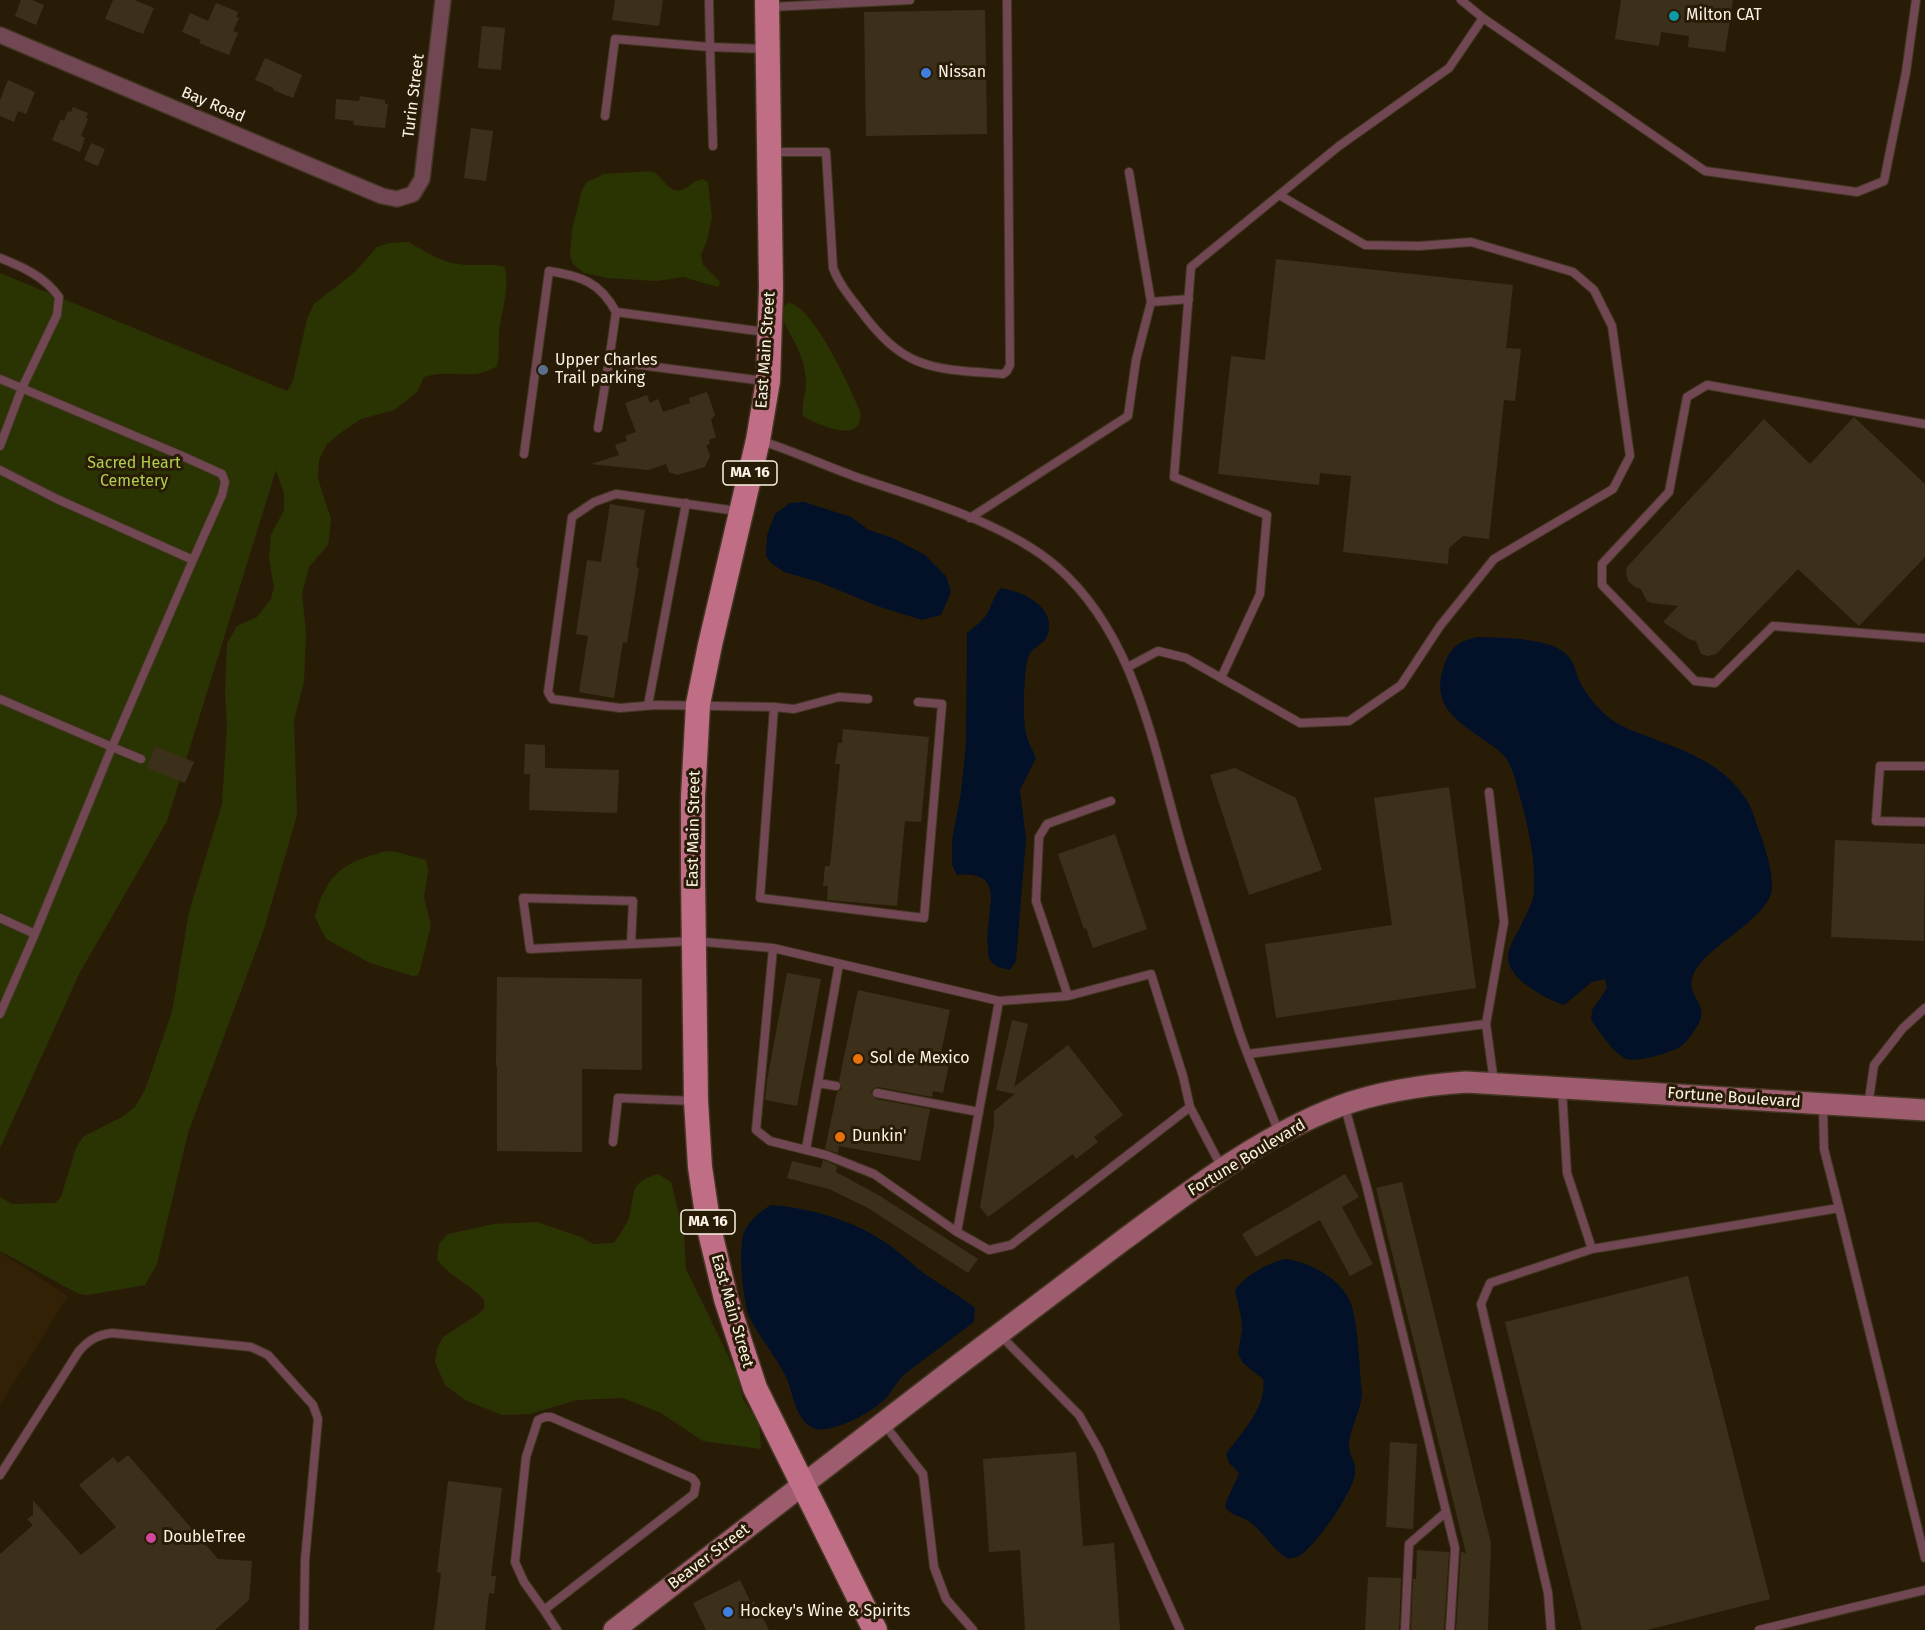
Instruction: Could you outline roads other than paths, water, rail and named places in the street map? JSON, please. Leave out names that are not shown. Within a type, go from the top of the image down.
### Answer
[{"type":"main road","name":"East Main Street","points":[[767,3],[771,288],[768,381],[758,440],[698,704],[693,797],[693,941],[696,1101],[700,1167],[709,1228],[726,1299],[755,1388],[875,1630]]},
{"type":"main road","name":"Fortune Boulevard","points":[[804,1485],[1168,1206],[1223,1169],[1280,1135],[1308,1120],[1345,1105],[1422,1085],[1466,1082],[1925,1110]]},
{"type":"main road","name":"Beaver Street","points":[[614,1630],[804,1485]]},
{"type":"street","name":"Turin Street","points":[[413,194],[422,179],[443,0]]},
{"type":"street","name":"Bay Road","points":[[0,35],[382,196],[397,200],[413,194]]},
{"type":"lane","points":[[709,0],[714,146]]},
{"type":"lane","points":[[767,3],[910,0]]},
{"type":"lane","points":[[768,152],[826,152],[831,256],[837,280],[865,317],[897,350],[922,364],[940,369],[1003,374],[1010,366],[1007,0]]},
{"type":"lane","points":[[1461,0],[1483,18],[1704,171],[1857,192],[1884,181],[1906,72],[1916,0]]},
{"type":"lane","points":[[1221,678],[1260,594],[1267,515],[1174,477],[1191,267],[1281,196],[1339,146],[1449,68],[1483,18]]},
{"type":"lane","points":[[605,116],[615,39],[767,49]]},
{"type":"lane","points":[[970,518],[1128,416],[1136,360],[1151,302],[1129,172]]},
{"type":"lane","points":[[1128,667],[1158,651],[1186,658],[1300,723],[1349,721],[1401,685],[1440,626],[1494,559],[1613,489],[1630,456],[1612,326],[1594,290],[1573,272],[1471,242],[1419,246],[1365,245],[1281,196]]},
{"type":"lane","points":[[0,258],[24,268],[50,284],[59,297],[57,315],[22,388],[0,446]]},
{"type":"lane","points":[[524,454],[549,271],[581,277],[607,297],[616,312],[598,428]]},
{"type":"lane","points":[[1151,302],[1189,299]]},
{"type":"lane","points":[[616,312],[770,333]]},
{"type":"lane","points":[[609,362],[768,381]]},
{"type":"lane","points":[[0,379],[180,454],[222,474],[225,482],[222,495],[112,747],[0,1014]]},
{"type":"lane","points":[[1925,424],[1707,385],[1687,397],[1670,492],[1602,564],[1602,585],[1695,681],[1715,683],[1773,626],[1925,638]]},
{"type":"lane","points":[[758,440],[970,518],[1018,541],[1055,565],[1101,617],[1128,667],[1139,696],[1187,864],[1239,1031],[1280,1135]]},
{"type":"lane","points":[[0,470],[57,499],[193,560]]},
{"type":"lane","points":[[741,512],[616,494],[594,502],[572,517],[548,692],[552,699],[620,708],[698,704],[774,706],[794,709],[839,697],[868,699]]},
{"type":"lane","points":[[648,705],[686,503]]},
{"type":"lane","points":[[0,699],[141,759]]},
{"type":"lane","points":[[774,706],[760,898],[924,918],[942,704],[918,702]]},
{"type":"lane","points":[[1925,766],[1880,766],[1876,821],[1925,822]]},
{"type":"lane","points":[[1489,792],[1504,922],[1486,1024],[1495,1083]]},
{"type":"lane","points":[[1068,996],[1036,901],[1039,837],[1047,824],[1111,801]]},
{"type":"lane","points":[[631,944],[633,901],[523,898],[530,949],[693,941],[772,948],[999,1001],[1068,996],[1150,974],[1183,1076],[1190,1107],[1223,1169]]},
{"type":"lane","points":[[0,918],[35,934]]},
{"type":"lane","points":[[772,948],[756,1130],[770,1141],[826,1155],[874,1174],[957,1232],[989,1251],[1011,1245],[1190,1107]]},
{"type":"lane","points":[[806,1149],[839,964]]},
{"type":"lane","points":[[957,1232],[999,1001]]},
{"type":"lane","points":[[1868,1107],[1875,1065],[1903,1028],[1925,1008]]},
{"type":"lane","points":[[1248,1054],[1486,1024]]},
{"type":"lane","points":[[818,1083],[836,1086]]},
{"type":"lane","points":[[1562,1087],[1566,1173],[1592,1250]]},
{"type":"lane","points":[[877,1094],[979,1112]]},
{"type":"lane","points":[[613,1143],[618,1098],[696,1101]]},
{"type":"lane","points":[[1823,1104],[1824,1149],[1925,1558]]},
{"type":"lane","points":[[1345,1105],[1455,1548],[1450,1630]]},
{"type":"lane","points":[[1551,1630],[1548,1593],[1481,1304],[1490,1283],[1592,1250],[1839,1208]]},
{"type":"lane","points":[[0,1474],[79,1351],[87,1342],[99,1335],[124,1334],[259,1349],[268,1355],[313,1405],[318,1419],[305,1560],[304,1630]]},
{"type":"lane","points":[[999,1334],[1079,1415],[1100,1450],[1180,1630]]},
{"type":"lane","points":[[544,1610],[694,1494],[696,1483],[692,1478],[551,1417],[538,1420],[526,1457],[515,1562],[524,1582],[557,1630]]},
{"type":"lane","points":[[883,1423],[923,1474],[934,1567],[946,1599],[973,1630]]},
{"type":"lane","points":[[1405,1630],[1409,1544],[1446,1512]]},
{"type":"lane","points":[[1759,1630],[1925,1590]]},
{"type":"water","points":[[804,502],[851,517],[869,530],[893,538],[925,555],[946,576],[951,592],[941,615],[922,620],[877,606],[819,582],[784,572],[771,563],[766,556],[767,535],[775,514],[790,503]]},
{"type":"water","points":[[1001,588],[1027,596],[1035,602],[1047,615],[1049,624],[1046,639],[1031,652],[1026,669],[1025,730],[1036,758],[1020,790],[1026,839],[1016,961],[1010,970],[996,966],[989,957],[991,896],[989,887],[984,879],[973,875],[957,875],[952,865],[952,840],[961,792],[966,743],[967,633],[985,617]]},
{"type":"water","points":[[1479,637],[1514,638],[1540,642],[1562,650],[1571,660],[1586,692],[1607,716],[1628,729],[1682,750],[1718,769],[1738,788],[1751,807],[1771,873],[1771,894],[1758,913],[1708,956],[1694,973],[1692,988],[1700,1005],[1701,1018],[1692,1034],[1680,1047],[1644,1059],[1624,1058],[1610,1046],[1591,1020],[1592,1010],[1607,988],[1605,979],[1592,982],[1564,1005],[1529,987],[1509,965],[1510,948],[1530,907],[1534,893],[1530,837],[1524,811],[1513,773],[1505,757],[1456,719],[1443,701],[1440,690],[1441,678],[1450,652],[1462,642]]},
{"type":"water","points":[[771,1205],[831,1216],[872,1234],[975,1308],[974,1322],[906,1373],[877,1406],[851,1421],[832,1428],[816,1429],[810,1426],[800,1415],[783,1371],[753,1324],[745,1298],[741,1260],[743,1237],[750,1222]]},
{"type":"water","points":[[1286,1259],[1307,1265],[1327,1275],[1336,1282],[1349,1300],[1357,1330],[1362,1393],[1349,1443],[1355,1470],[1353,1483],[1341,1505],[1316,1540],[1301,1555],[1288,1559],[1276,1550],[1251,1523],[1225,1507],[1239,1473],[1229,1463],[1226,1454],[1252,1419],[1263,1389],[1263,1379],[1243,1363],[1238,1354],[1242,1329],[1235,1290],[1258,1270]]},
{"type":"place","name":"Milton CAT","points":[[1674,16]]},
{"type":"place","name":"Nissan","points":[[926,73]]},
{"type":"place","name":"Upper Charles Trail parking","points":[[543,370]]},
{"type":"place","name":"Sol de Mexico","points":[[858,1059]]},
{"type":"place","name":"Dunkin'","points":[[840,1137]]},
{"type":"place","name":"DoubleTree","points":[[151,1538]]},
{"type":"place","name":"Hockey's Wine & Spirits","points":[[728,1612]]},
{"type":"park label","name":"Sacred Heart Cemetery","points":[[134,473]]}]
